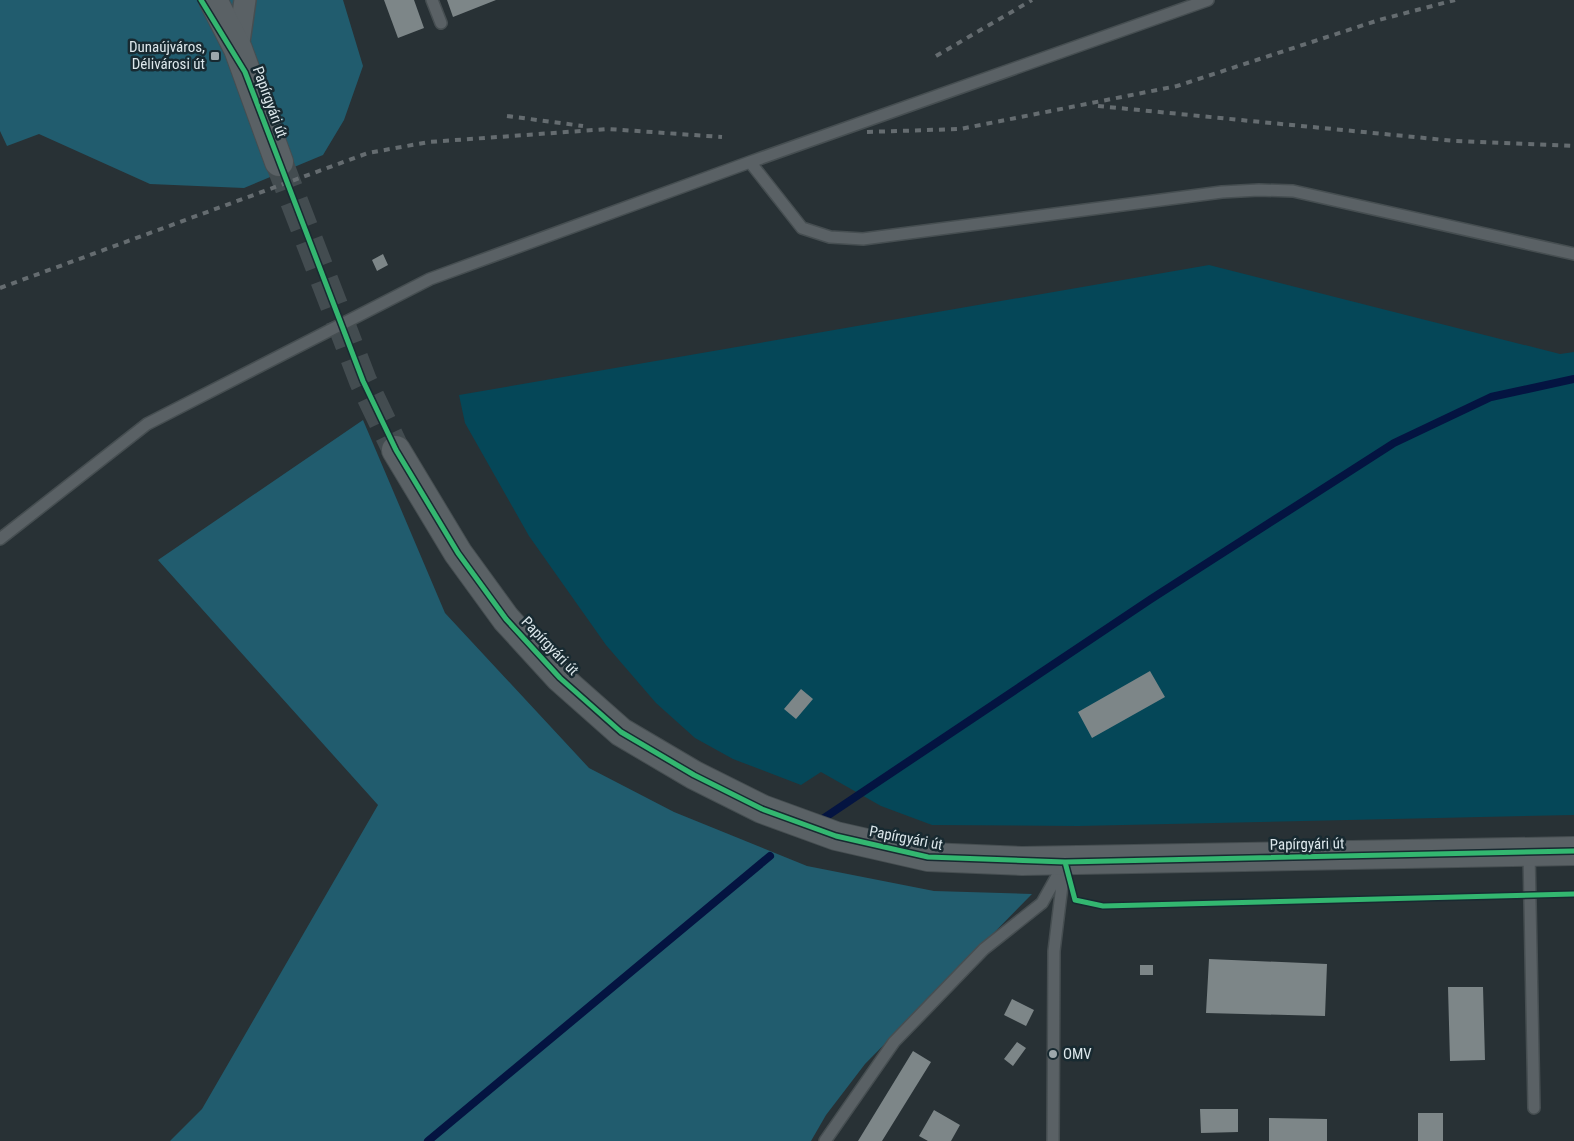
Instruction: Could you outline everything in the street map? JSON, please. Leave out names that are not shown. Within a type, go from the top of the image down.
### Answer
[{"type":"street","name":"Papírgyári út","points":[[213,0],[238,50],[279,162]]},
{"type":"street","points":[[238,50],[245,0]]},
{"type":"street","name":"Papírgyári út","points":[[396,450],[458,554],[506,619],[560,678],[621,732],[694,775],[762,809],[836,836],[928,857],[1065,862],[1574,851]]},
{"type":"lane","points":[[432,0],[441,22]]},
{"type":"lane","points":[[0,540],[147,424],[430,279],[750,162],[1208,0]]},
{"type":"lane","points":[[750,162],[802,228],[830,237],[863,239],[1222,192],[1259,190],[1293,191],[1574,254]]},
{"type":"lane","points":[[1529,852],[1534,1108]]},
{"type":"lane","points":[[825,1141],[894,1042],[984,949],[1042,903],[1065,862]]},
{"type":"lane","points":[[1053,1141],[1054,951],[1065,862]]},
{"type":"shaded area","points":[[0,0],[343,0],[363,66],[344,120],[323,155],[244,188],[150,184],[39,134],[7,146],[0,131]]},
{"type":"shaded area","points":[[1209,265],[1560,354],[1574,352],[1574,815],[1078,826],[932,825],[881,806],[821,772],[801,785],[733,759],[695,738],[656,703],[606,645],[529,536],[465,423],[459,395]]},
{"type":"shaded area","points":[[363,420],[445,613],[589,768],[674,812],[807,866],[934,891],[1032,894],[865,1064],[826,1115],[811,1141],[170,1141],[202,1109],[378,805],[158,560]]},
{"type":"building","points":[[384,0],[414,0],[424,28],[398,38]]},
{"type":"building","points":[[447,0],[496,0],[453,17]]},
{"type":"building","points":[[383,254],[388,265],[377,271],[372,260]]},
{"type":"building","points":[[1150,671],[1165,697],[1092,738],[1078,712]]},
{"type":"building","points":[[801,689],[813,699],[796,719],[784,709]]},
{"type":"building","points":[[1209,959],[1327,964],[1325,1016],[1206,1013]]},
{"type":"building","points":[[1140,965],[1153,965],[1153,975],[1140,975]]},
{"type":"building","points":[[1448,987],[1483,987],[1485,1060],[1450,1061]]},
{"type":"building","points":[[1012,999],[1034,1010],[1026,1026],[1004,1015]]},
{"type":"building","points":[[1017,1042],[1026,1048],[1013,1066],[1004,1059]]},
{"type":"building","points":[[913,1051],[931,1062],[882,1141],[858,1141]]},
{"type":"building","points":[[1200,1109],[1238,1109],[1238,1132],[1201,1133]]},
{"type":"building","points":[[934,1110],[960,1125],[951,1141],[928,1141],[919,1136]]},
{"type":"building","points":[[1418,1113],[1443,1113],[1443,1141],[1418,1141]]},
{"type":"building","points":[[1269,1118],[1327,1119],[1327,1141],[1269,1141]]},
{"type":"waterway","points":[[824,818],[1151,599],[1394,443],[1491,397],[1574,379]]},
{"type":"waterway","points":[[428,1141],[770,856]]},
{"type":"tunnel","points":[[279,162],[363,381],[396,450]]},
{"type":"railway","points":[[936,56],[1032,0]]},
{"type":"railway","points":[[867,132],[960,129],[1177,86],[1379,20],[1455,0]]},
{"type":"railway","points":[[1098,106],[1455,141],[1574,146]]},
{"type":"railway","points":[[507,116],[583,126]]},
{"type":"railway","points":[[0,288],[368,153],[429,142],[608,129],[722,137]]},
{"type":"cycle path","points":[[201,0],[245,72],[363,381],[396,450],[458,553],[506,619],[560,678],[621,732],[694,775],[762,809],[836,836],[928,857],[1065,862],[1574,851]]},
{"type":"cycle path","points":[[1065,862],[1075,900],[1103,906],[1574,894]]},
{"type":"place","name":"Dunaújváros, Délivárosi út","points":[[215,56]]},
{"type":"place","name":"OMV","points":[[1053,1054]]}]
